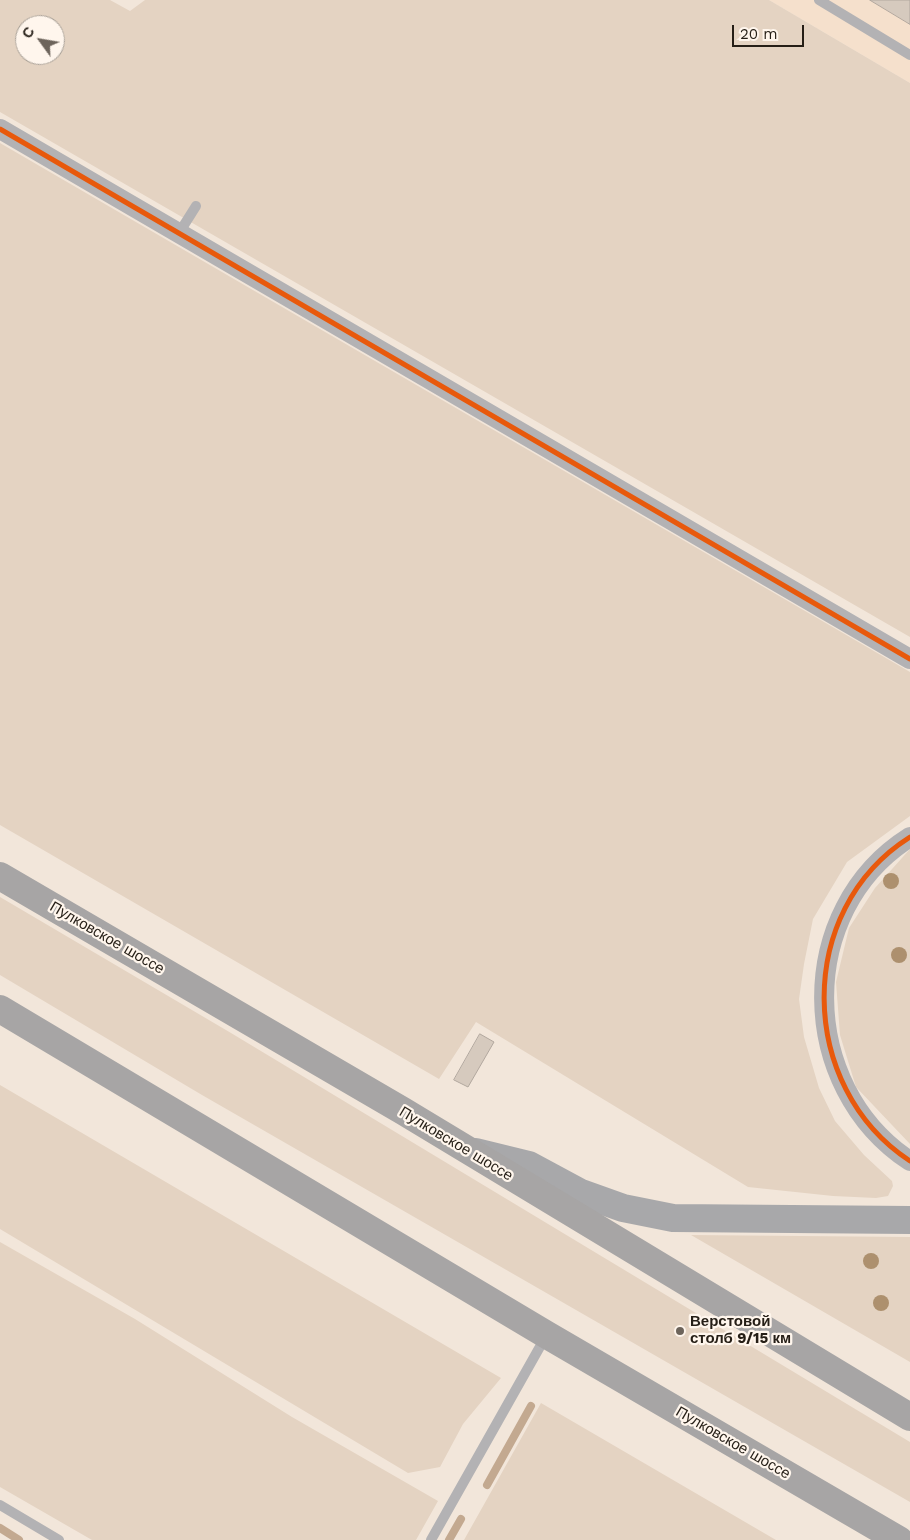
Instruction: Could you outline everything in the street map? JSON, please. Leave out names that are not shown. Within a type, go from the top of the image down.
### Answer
[{"type":"highway","name":"Пулковское шоссе","points":[[0,876],[464,1148],[910,1417]]},
{"type":"highway","name":"Пулковское шоссе","points":[[0,1009],[547,1335],[899,1540]]},
{"type":"main road","points":[[464,1148],[529,1165],[581,1193],[623,1208],[673,1218],[910,1220]]},
{"type":"street","points":[[0,129],[804,589],[910,659]]},
{"type":"street","points":[[910,837],[880,861],[858,886],[842,914],[829,950],[823,986],[830,1048],[848,1095],[865,1119],[893,1150],[910,1161]]},
{"type":"lane","points":[[819,0],[910,55]]},
{"type":"lane","points":[[179,233],[196,206]]},
{"type":"lane","points":[[431,1540],[547,1335]]},
{"type":"lane","points":[[0,1505],[59,1540]]},
{"type":"shaded area","points":[[0,0],[110,0],[130,11],[145,0],[769,0],[910,83],[910,637],[0,112]]},
{"type":"shaded area","points":[[769,0],[910,0],[910,83]]},
{"type":"shaded area","points":[[0,143],[910,672],[910,816],[847,862],[813,919],[799,999],[804,1037],[819,1088],[835,1121],[864,1155],[892,1181],[893,1186],[888,1196],[876,1198],[833,1196],[748,1187],[476,1022],[439,1079],[0,825]]},
{"type":"shaded area","points":[[910,849],[910,1144],[856,1087],[840,1035],[836,982],[849,928],[875,888]]},
{"type":"shaded area","points":[[0,897],[231,1033],[910,1442],[910,1502],[202,1095],[0,975]]},
{"type":"shaded area","points":[[0,1085],[501,1378],[463,1424],[440,1467],[408,1473],[0,1229]]},
{"type":"shaded area","points":[[691,1235],[910,1237],[910,1362]]},
{"type":"shaded area","points":[[0,1242],[135,1319],[292,1417],[438,1501],[416,1540],[92,1540],[0,1487]]},
{"type":"shaded area","points":[[541,1403],[776,1540],[464,1540]]},
{"type":"building","points":[[870,0],[910,0],[910,24]]},
{"type":"building","points":[[480,1034],[494,1042],[468,1087],[454,1080]]},
{"type":"waterway","points":[[487,1485],[531,1406]]},
{"type":"waterway","points":[[449,1540],[461,1519]]},
{"type":"waterway","points":[[0,1528],[19,1540]]},
{"type":"cycle path","points":[[0,129],[910,659]]},
{"type":"cycle path","points":[[910,837],[872,869],[845,908],[829,952],[824,999],[830,1045],[846,1089],[873,1129],[910,1161]]},
{"type":"place","name":"Верстовой столб 9/15 км","points":[[680,1331]]}]
